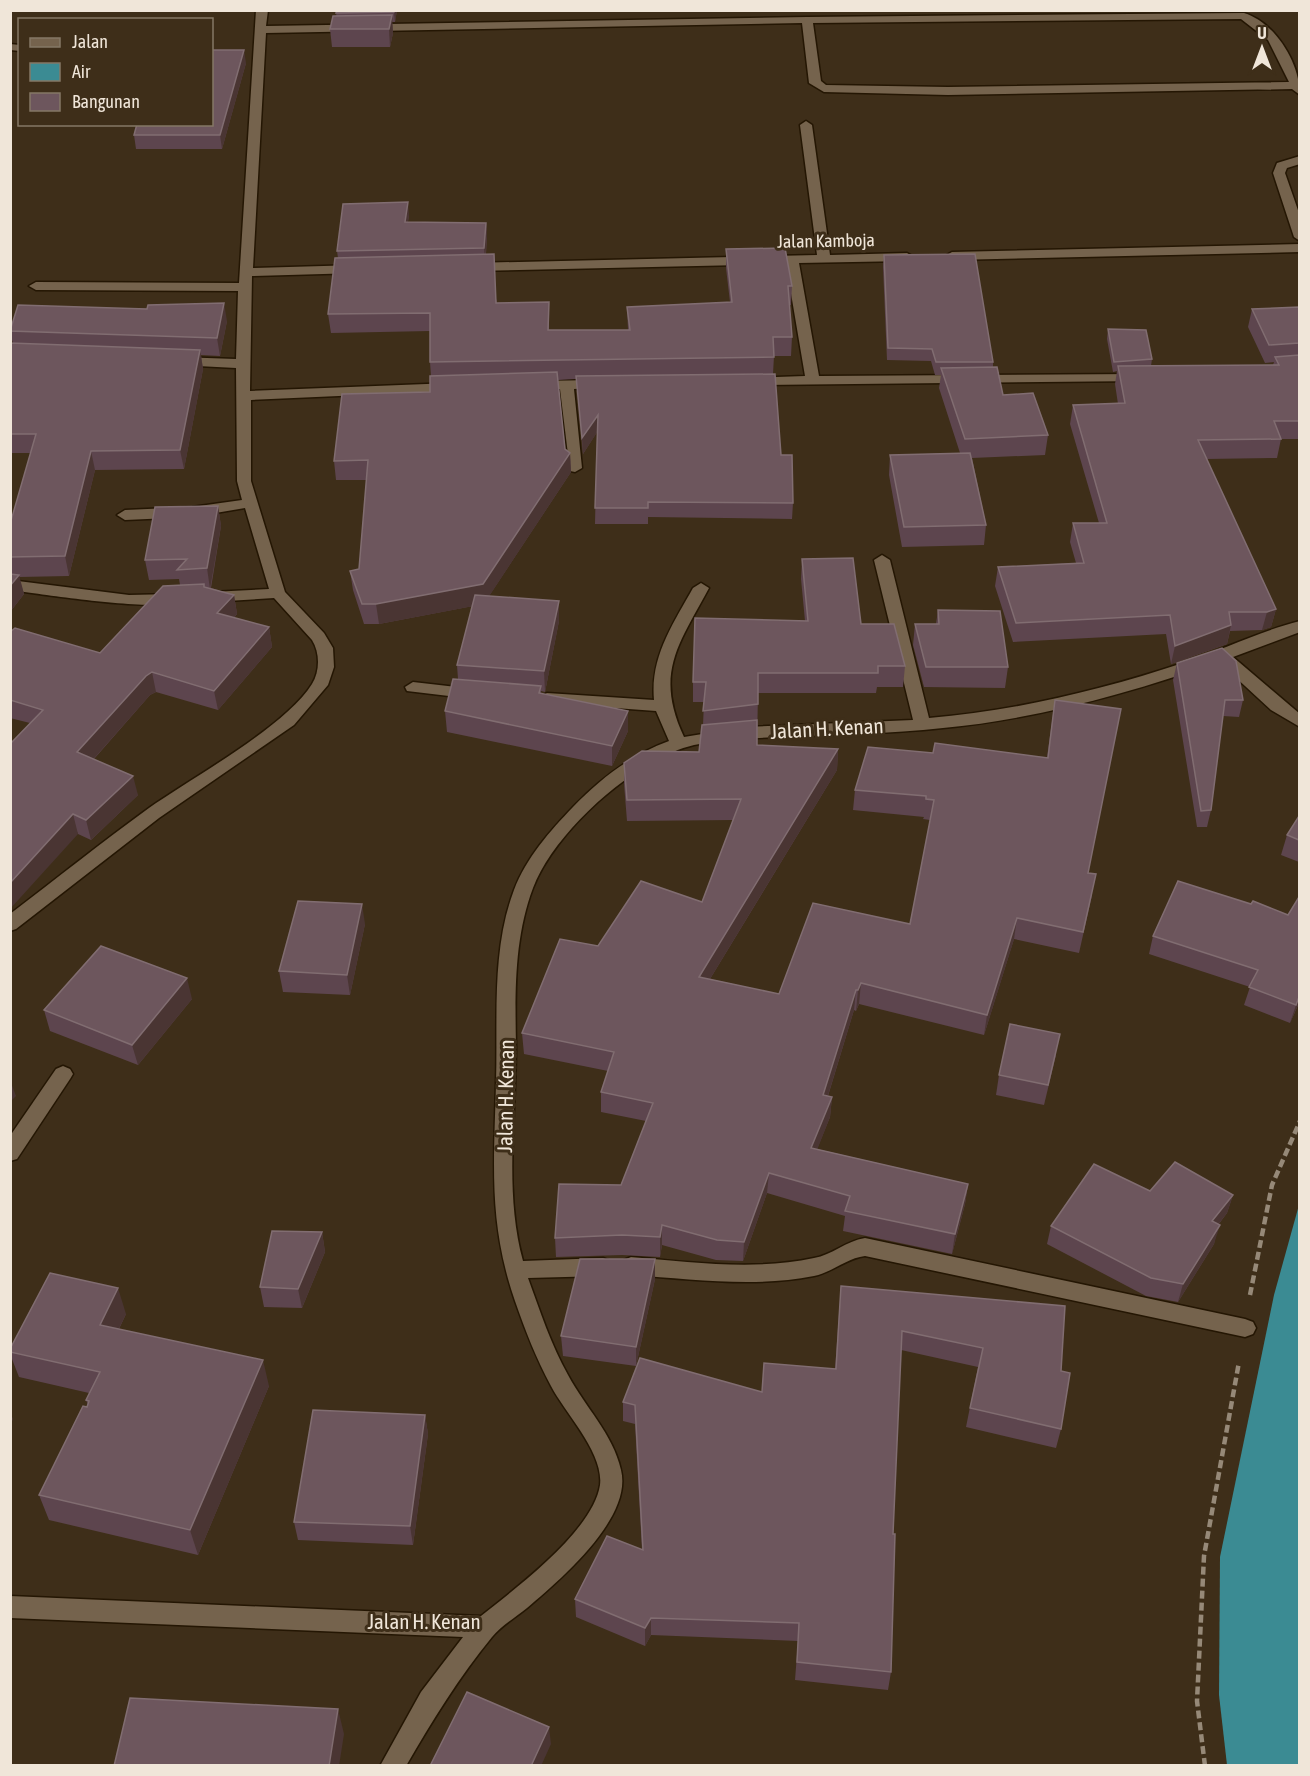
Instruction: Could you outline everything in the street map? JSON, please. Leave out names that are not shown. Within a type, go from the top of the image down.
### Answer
[{"type":"street","points":[[10,924],[153,814],[288,721],[320,685],[326,667],[325,648],[318,637],[278,593],[244,482],[246,279],[252,58],[262,10]]},
{"type":"street","points":[[259,30],[807,20],[1244,16],[1273,38],[1298,88],[948,91],[824,88],[815,83],[807,20]]},
{"type":"street","points":[[806,125],[824,259]]},
{"type":"street","points":[[1299,160],[1281,166],[1279,173],[1299,237]]},
{"type":"street","points":[[942,256],[1299,248]]},
{"type":"street","name":"Jalan Kamboja","points":[[459,267],[918,256]]},
{"type":"street","points":[[792,259],[813,380]]},
{"type":"street","points":[[36,286],[246,279],[376,269]]},
{"type":"street","points":[[163,361],[245,364]]},
{"type":"street","points":[[733,381],[1075,380],[1158,377]]},
{"type":"street","points":[[522,386],[609,384]]},
{"type":"street","points":[[567,385],[575,468]]},
{"type":"street","points":[[244,396],[467,387]]},
{"type":"street","points":[[125,515],[192,512],[251,503]]},
{"type":"street","points":[[882,560],[922,724]]},
{"type":"street","points":[[10,585],[129,600],[278,593]]},
{"type":"street","points":[[679,744],[663,706],[660,683],[662,667],[701,588]]},
{"type":"street","name":"Jalan H. Kenan","points":[[10,1607],[485,1627],[565,1561],[599,1514],[611,1488],[611,1466],[559,1381],[515,1270],[506,1228],[504,1173],[508,996],[513,938],[524,889],[539,860],[591,798],[617,776],[649,756],[679,744],[750,733],[922,724],[991,717],[1038,707],[1223,657],[1299,626]]},
{"type":"street","points":[[1223,657],[1277,706],[1299,722]]},
{"type":"street","points":[[413,687],[490,696]]},
{"type":"street","points":[[534,698],[663,706]]},
{"type":"street","points":[[10,1153],[63,1074]]},
{"type":"street","points":[[515,1270],[622,1266],[768,1274],[818,1267],[842,1252],[865,1246],[1245,1328]]},
{"type":"street","points":[[392,1766],[430,1700],[485,1627]]},
{"type":"path","points":[[1205,1766],[1197,1701],[1204,1556],[1272,1185],[1299,1121]]},
{"type":"water","points":[[1299,1205],[1299,1765],[1227,1765],[1219,1695],[1220,1557],[1274,1295]]},
{"type":"building","points":[[337,10],[395,10],[394,12],[336,13]]},
{"type":"building","points":[[392,15],[389,29],[330,29],[333,16]]},
{"type":"building","points":[[213,50],[244,50],[220,135],[134,135],[136,126],[213,126]]},
{"type":"building","points":[[408,202],[405,222],[486,223],[484,248],[337,251],[343,204]]},
{"type":"building","points":[[785,248],[792,286],[788,286],[792,337],[773,337],[774,357],[430,362],[430,313],[328,314],[335,258],[494,254],[496,303],[549,302],[548,330],[630,330],[627,307],[732,302],[726,249]]},
{"type":"building","points":[[975,254],[993,362],[936,362],[932,349],[888,348],[884,255]]},
{"type":"building","points":[[224,303],[217,338],[10,331],[18,305],[147,309],[148,305]]},
{"type":"building","points":[[1299,307],[1299,343],[1269,345],[1252,309]]},
{"type":"building","points":[[1108,329],[1146,330],[1152,359],[1114,362]]},
{"type":"building","points":[[10,343],[200,350],[180,450],[91,451],[65,556],[10,557],[10,524],[36,434],[10,434]]},
{"type":"building","points":[[1299,355],[1299,421],[1274,421],[1281,439],[1198,440],[1276,609],[1267,612],[1229,612],[1231,625],[1175,646],[1170,615],[1016,623],[998,567],[1084,563],[1073,523],[1107,523],[1073,405],[1125,403],[1118,366],[1279,365],[1275,357]]},
{"type":"building","points":[[997,367],[1003,395],[1033,393],[1048,435],[965,439],[941,368]]},
{"type":"building","points":[[557,372],[565,449],[570,453],[483,584],[376,604],[362,604],[350,571],[359,569],[368,460],[334,461],[342,394],[430,392],[430,376]]},
{"type":"building","points":[[775,374],[781,455],[792,455],[793,503],[648,502],[648,508],[595,508],[598,415],[582,438],[576,376]]},
{"type":"building","points":[[970,453],[986,525],[904,527],[890,455]]},
{"type":"building","points":[[218,506],[207,568],[177,570],[187,559],[145,560],[155,507]]},
{"type":"building","points":[[853,558],[861,624],[894,624],[905,666],[878,666],[878,673],[758,673],[758,704],[703,711],[706,682],[693,682],[695,618],[808,621],[802,559]]},
{"type":"building","points":[[10,574],[19,575],[10,586]]},
{"type":"building","points":[[204,584],[204,587],[234,595],[217,613],[269,627],[214,691],[152,672],[146,676],[77,752],[133,776],[86,820],[73,814],[10,883],[10,744],[43,710],[10,700],[10,632],[15,628],[100,653],[163,586]]},
{"type":"building","points":[[475,595],[559,601],[544,671],[457,665]]},
{"type":"building","points":[[938,610],[1000,611],[1008,667],[926,667],[915,624],[939,624]]},
{"type":"building","points":[[1222,648],[1236,661],[1243,700],[1225,700],[1211,810],[1201,811],[1177,663]]},
{"type":"building","points":[[453,679],[541,686],[539,693],[628,711],[612,746],[445,711]]},
{"type":"building","points":[[1055,700],[1121,709],[1088,873],[1096,874],[1083,932],[1017,918],[987,1015],[861,983],[856,990],[823,1095],[832,1097],[811,1148],[968,1184],[955,1234],[845,1211],[850,1196],[769,1173],[744,1242],[717,1240],[662,1225],[660,1237],[622,1235],[555,1238],[559,1184],[621,1185],[653,1103],[601,1092],[614,1052],[522,1033],[560,939],[598,946],[641,881],[702,902],[741,799],[627,800],[624,763],[642,751],[699,752],[702,725],[757,720],[757,745],[838,749],[699,977],[779,994],[813,903],[910,924],[934,800],[926,799],[926,796],[855,790],[868,747],[933,753],[935,743],[1048,758]]},
{"type":"building","points":[[1299,816],[1299,840],[1287,835]]},
{"type":"building","points":[[1178,881],[1251,904],[1253,901],[1288,915],[1299,897],[1299,997],[1296,1005],[1249,987],[1258,970],[1153,936]]},
{"type":"building","points":[[298,901],[362,904],[347,975],[279,971]]},
{"type":"building","points":[[101,946],[187,978],[132,1045],[44,1010]]},
{"type":"building","points":[[1010,1024],[1060,1034],[1048,1085],[999,1075]]},
{"type":"building","points":[[1175,1162],[1233,1195],[1212,1221],[1220,1225],[1183,1284],[1151,1278],[1051,1226],[1094,1164],[1150,1191]]},
{"type":"building","points":[[272,1231],[322,1232],[298,1289],[260,1287]]},
{"type":"building","points":[[580,1259],[655,1259],[636,1347],[561,1336]]},
{"type":"building","points":[[50,1273],[118,1288],[100,1325],[263,1360],[190,1530],[39,1495],[83,1406],[87,1407],[89,1401],[86,1400],[100,1372],[10,1352]]},
{"type":"building","points":[[841,1286],[1065,1306],[1061,1371],[1070,1373],[1061,1429],[970,1408],[983,1348],[902,1331],[893,1534],[895,1534],[891,1672],[797,1662],[799,1623],[651,1618],[645,1628],[575,1599],[607,1536],[643,1550],[635,1405],[623,1402],[640,1358],[762,1392],[764,1363],[836,1369]]},
{"type":"building","points":[[313,1410],[425,1415],[410,1526],[294,1522]]},
{"type":"building","points":[[467,1692],[549,1727],[531,1766],[430,1766]]},
{"type":"building","points":[[130,1698],[338,1709],[329,1766],[114,1766]]}]
